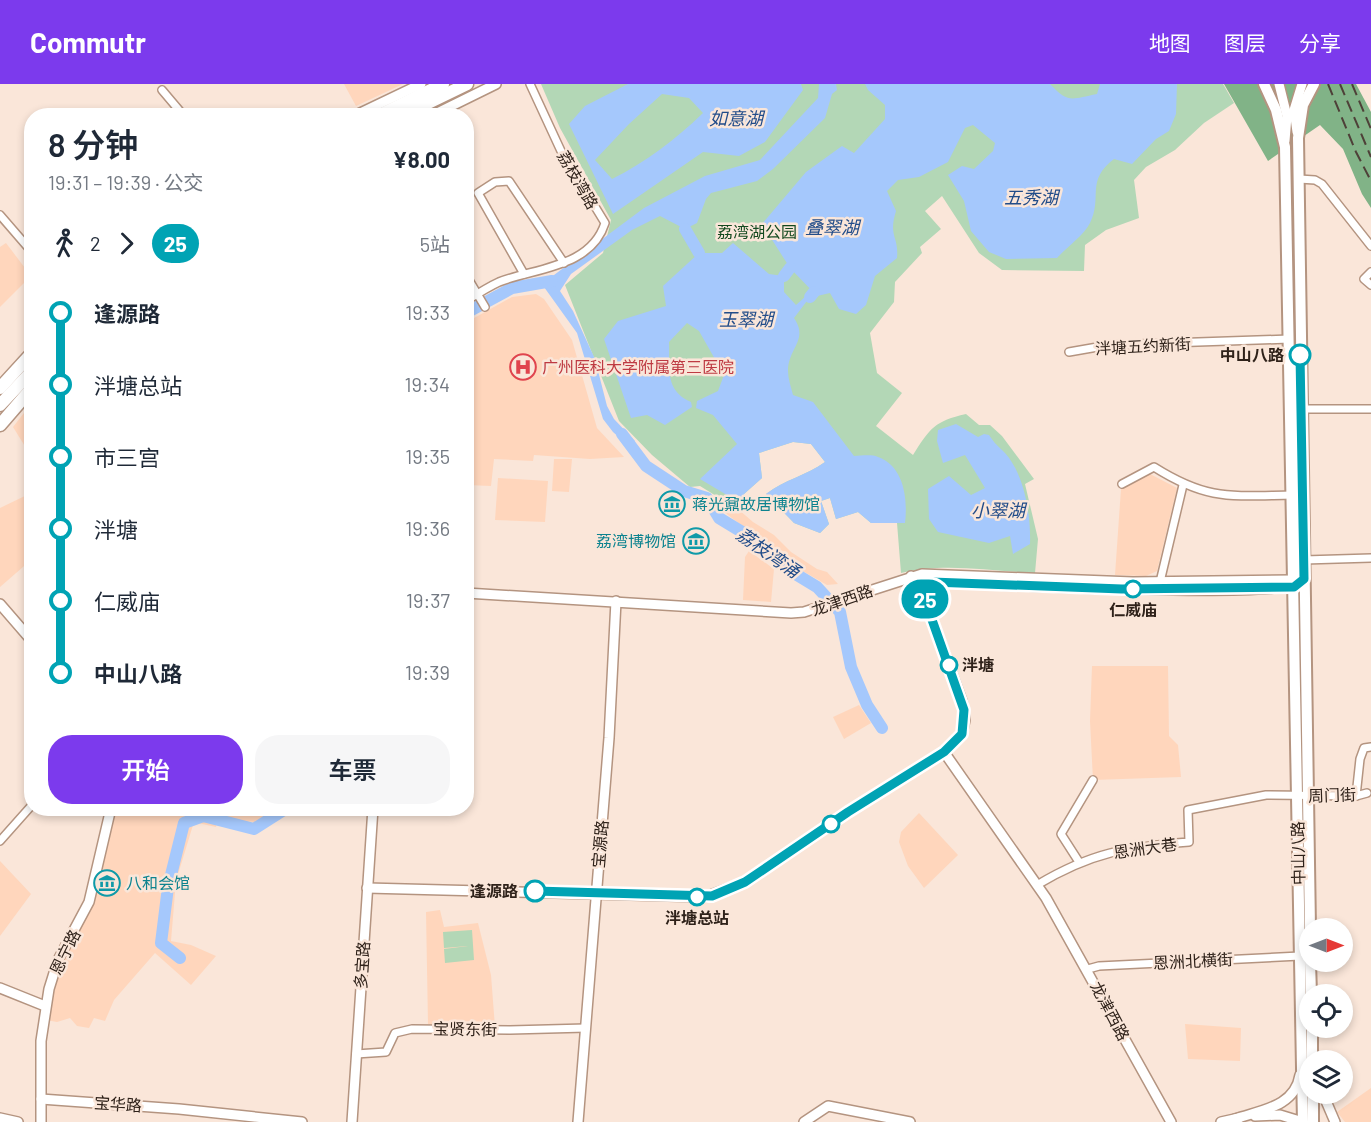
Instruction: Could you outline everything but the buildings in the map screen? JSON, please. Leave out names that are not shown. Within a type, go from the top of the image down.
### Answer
[{"type":"highway","points":[[388,108],[442,84]]},
{"type":"highway","points":[[420,108],[468,88]]},
{"type":"highway","points":[[424,108],[468,88]]},
{"type":"highway","points":[[0,376],[24,350]]},
{"type":"highway","points":[[0,382],[24,358]]},
{"type":"highway","points":[[0,388],[24,360]]},
{"type":"highway","points":[[0,407],[6,393],[24,371]]},
{"type":"highway","points":[[6,393],[24,378]]},
{"type":"highway","points":[[0,425],[24,397]]},
{"type":"main road","name":"中山八路","points":[[1264,84],[1276,110],[1285,147],[1289,339],[1296,409],[1304,560],[1294,600],[1309,918]]},
{"type":"main road","name":"中山八路","points":[[1300,918],[1302,796],[1297,582],[1292,495],[1296,409],[1298,138],[1303,105],[1314,84]]},
{"type":"main road","name":"中山八路","points":[[1302,972],[1309,1050]]},
{"type":"main road","name":"中山八路","points":[[1303,1122],[1305,1104]]},
{"type":"main road","points":[[1313,1104],[1313,1122]]},
{"type":"street","points":[[385,108],[421,84]]},
{"type":"street","points":[[442,108],[468,88],[496,84]]},
{"type":"street","name":"荔枝湾路","points":[[474,296],[500,282],[524,274],[552,269],[564,263],[603,231],[605,223],[561,151],[530,84]]},
{"type":"street","points":[[1279,84],[1287,116],[1285,147]]},
{"type":"street","points":[[1298,138],[1294,110],[1302,84]]},
{"type":"street","points":[[162,90],[177,108]]},
{"type":"street","points":[[1299,179],[1315,180],[1322,184],[1371,246]]},
{"type":"street","points":[[524,274],[478,193],[495,182],[509,181],[564,263]]},
{"type":"street","points":[[0,214],[24,242]]},
{"type":"street","points":[[1371,272],[1364,279],[1371,285]]},
{"type":"street","points":[[474,289],[484,307]]},
{"type":"street","name":"泮塘五约新街","points":[[1069,352],[1109,345],[1289,339]]},
{"type":"street","points":[[1296,409],[1371,409]]},
{"type":"street","points":[[1122,484],[1154,467],[1183,485],[1219,496],[1292,495]]},
{"type":"street","points":[[1160,582],[1183,485]]},
{"type":"street","points":[[1304,560],[1371,558]]},
{"type":"street","points":[[910,578],[936,574],[1013,579],[1297,582]]},
{"type":"street","points":[[910,578],[1122,589],[1270,588],[1297,582]]},
{"type":"street","points":[[367,888],[705,897],[733,888],[944,752],[962,734],[964,710],[925,600],[910,578]]},
{"type":"street","name":"龙津西路","points":[[474,593],[778,613],[812,610],[910,578]]},
{"type":"street","points":[[925,600],[925,589],[937,581]]},
{"type":"street","points":[[1270,588],[1282,591],[1294,600]]},
{"type":"street","name":"宝源路","points":[[578,1122],[609,738],[616,601]]},
{"type":"street","points":[[0,604],[24,631]]},
{"type":"street","points":[[1356,796],[1360,759],[1364,748],[1371,747]]},
{"type":"street","name":"龙津西路","points":[[944,752],[1037,885],[1088,969],[1171,1122]]},
{"type":"street","points":[[1079,862],[1061,834],[1093,780]]},
{"type":"street","name":"周门街","points":[[1302,796],[1356,796],[1367,793]]},
{"type":"street","name":"恩洲大巷","points":[[1037,885],[1099,854],[1141,846],[1189,842],[1188,810],[1255,797],[1302,796]]},
{"type":"street","points":[[0,841],[24,814]]},
{"type":"street","name":"恩宁路","points":[[41,1122],[45,1006],[58,960],[89,902],[109,816]]},
{"type":"street","name":"多宝路","points":[[352,1122],[372,816]]},
{"type":"street","name":"恩洲北横街","points":[[1088,969],[1099,966],[1299,956]]},
{"type":"street","points":[[0,988],[45,1006]]},
{"type":"street","name":"宝贤东街","points":[[356,1054],[386,1052],[394,1033],[412,1029],[586,1028]]},
{"type":"street","points":[[1221,1122],[1275,1106],[1288,1098],[1299,1084]]},
{"type":"street","name":"宝华路","points":[[41,1099],[175,1108],[302,1122]]},
{"type":"street","points":[[1327,1104],[1335,1122]]},
{"type":"street","points":[[804,1122],[828,1106],[910,1122]]},
{"type":"street","points":[[1235,1119],[1280,1115],[1303,1122]]},
{"type":"street","points":[[0,1118],[18,1122]]},
{"type":"shaded area","points":[[344,84],[403,84],[356,106]]},
{"type":"shaded area","points":[[6,243],[24,267],[24,283],[0,307],[0,247]]},
{"type":"shaded area","name":"广州医科大学附属第三医院","points":[[536,294],[544,299],[572,340],[597,428],[624,457],[590,459],[534,455],[533,461],[494,459],[491,486],[474,485],[474,318],[512,297]]},
{"type":"shaded area","points":[[24,413],[24,445],[13,427]]},
{"type":"shaded area","points":[[554,459],[572,459],[569,492],[552,491]]},
{"type":"shaded area","points":[[1150,474],[1177,488],[1157,571],[1146,576],[1115,575],[1121,489]]},
{"type":"shaded area","points":[[498,478],[548,481],[545,522],[495,520]]},
{"type":"shaded area","points":[[24,496],[24,566],[0,587],[0,508]]},
{"type":"shaded area","points":[[727,505],[738,509],[774,535],[791,552],[817,569],[827,572],[838,584],[827,585],[801,570],[724,512]]},
{"type":"shaded area","points":[[749,551],[774,569],[771,602],[743,600],[745,557]]},
{"type":"shaded area","points":[[1092,666],[1168,666],[1169,736],[1178,745],[1181,777],[1093,780],[1090,721]]},
{"type":"shaded area","points":[[859,705],[871,723],[844,739],[833,717]]},
{"type":"shaded area","points":[[919,813],[958,855],[924,888],[908,866],[899,842],[901,832]]},
{"type":"shaded area","points":[[112,816],[219,816],[216,827],[198,823],[193,825],[176,881],[171,941],[191,945],[216,956],[191,985],[155,953],[114,1000],[105,1021],[94,1018],[89,1028],[77,1026],[70,1018],[57,1022],[46,1020],[60,966],[91,908]]},
{"type":"shaded area","points":[[225,816],[267,816],[258,822],[241,821]]},
{"type":"shaded area","points":[[0,861],[31,894],[0,936]]},
{"type":"shaded area","points":[[440,910],[444,927],[478,923],[491,975],[495,1027],[428,1024],[426,912]]},
{"type":"shaded area","points":[[1185,1024],[1241,1028],[1240,1061],[1188,1059]]},
{"type":"shaded area","points":[[1371,1088],[1371,1122],[1345,1122],[1337,1112],[1348,1104],[1353,1104],[1353,1101]]},
{"type":"green space","name":"荔湾湖公园","points":[[541,84],[1223,84],[1234,103],[1204,123],[1175,150],[1146,167],[1134,180],[1139,218],[1106,230],[1085,245],[1084,271],[1002,270],[979,253],[942,196],[925,211],[941,229],[920,247],[922,253],[895,282],[894,302],[870,333],[877,373],[902,393],[876,426],[913,455],[934,427],[966,414],[979,425],[990,425],[1002,436],[1034,479],[1025,484],[1038,539],[1035,573],[934,568],[901,573],[897,523],[871,523],[858,512],[836,519],[830,498],[821,501],[829,524],[820,533],[794,523],[766,494],[825,462],[811,444],[793,442],[759,453],[762,478],[744,494],[742,504],[721,499],[700,486],[690,487],[652,455],[619,421],[565,285],[603,253],[611,220],[560,128]]},
{"type":"green space","points":[[1224,84],[1356,84],[1371,112],[1371,208],[1362,194],[1343,149],[1320,125],[1268,161]]},
{"type":"green space","points":[[472,930],[474,960],[445,963],[444,949],[468,946],[444,948],[443,932]]},
{"type":"water","name":"如意湖","points":[[628,84],[801,84],[803,90],[765,142],[739,156],[703,152],[613,214],[569,124],[585,106]],"holes":[[[662,94],[689,98],[703,113],[648,158],[612,179],[595,160]]]},
{"type":"water","points":[[819,84],[836,84],[837,90],[832,94],[825,118],[773,169],[757,181],[711,193],[706,199],[697,223],[685,229],[660,216],[632,230],[571,274],[560,291],[573,311],[595,359],[607,406],[614,419],[635,441],[631,448],[613,432],[603,419],[577,333],[544,287],[545,278],[550,278],[644,208],[705,176],[760,160],[818,98]]},
{"type":"water","name":"五秀湖","points":[[865,84],[1050,84],[1062,95],[1076,98],[1097,94],[1100,84],[1177,84],[1176,114],[1169,131],[1156,139],[1132,164],[1114,159],[1105,167],[1097,182],[1094,214],[1090,223],[1057,258],[1006,259],[989,252],[971,231],[964,201],[948,175],[962,166],[974,169],[993,151],[995,143],[973,125],[965,128],[948,162],[919,177],[898,180],[887,191],[896,211],[893,231],[897,245],[897,258],[875,276],[866,305],[856,314],[839,309],[830,293],[817,296],[790,268],[762,224],[806,172],[842,146],[854,153],[885,119],[885,105],[868,90]]},
{"type":"water","name":"玉翠湖","points":[[733,243],[769,274],[784,276],[784,292],[796,305],[805,297],[810,297],[794,318],[798,326],[799,338],[791,356],[788,371],[793,395],[813,402],[854,456],[875,456],[887,461],[894,468],[905,494],[905,523],[871,523],[858,512],[836,519],[830,498],[821,501],[829,524],[820,533],[794,523],[766,494],[825,462],[811,444],[793,442],[759,453],[762,478],[744,494],[742,504],[700,479],[737,444],[713,415],[696,408],[697,401],[718,391],[724,375],[699,331],[687,323],[669,342],[669,369],[672,385],[682,397],[691,402],[692,407],[665,425],[647,415],[631,418],[604,339],[618,321],[666,306],[663,286],[699,253],[722,253]]},
{"type":"water","name":"小翠湖","points":[[956,424],[978,437],[984,434],[989,435],[1012,462],[1022,484],[1028,509],[1030,544],[1013,554],[1010,536],[989,543],[938,532],[929,519],[928,489],[949,476],[971,495],[985,488],[965,455],[943,463],[937,441],[938,430]]},
{"type":"waterway","points":[[685,229],[699,253]]},
{"type":"waterway","points":[[784,276],[790,268]]},
{"type":"waterway","name":"荔枝湾涌","points":[[474,309],[512,288],[552,281]]},
{"type":"waterway","points":[[810,297],[814,292]]},
{"type":"waterway","name":"荔枝湾涌","points":[[622,434],[646,466],[684,491],[707,498],[719,518],[747,535],[789,570],[817,587],[840,612],[851,667],[867,705],[882,728]]},
{"type":"waterway","name":"荔枝湾涌","points":[[180,958],[161,943],[168,887],[184,823],[203,816]]},
{"type":"waterway","name":"荔枝湾涌","points":[[203,816],[254,829],[274,816]]},
{"type":"railway","points":[[1328,84],[1356,152],[1371,181]]},
{"type":"railway","points":[[1340,84],[1371,157]]},
{"type":"railway","points":[[1352,84],[1371,129]]},
{"type":"bus line","name":"25","points":[[535,891],[647,896],[712,896],[745,882],[848,812],[944,752],[962,734],[965,720],[962,701],[925,600],[925,589],[932,582],[1122,589],[1294,587],[1304,579],[1300,355]]},
{"type":"place","name":"中山八路","points":[[1300,355]]},
{"type":"place","name":"广州医科大学附属第三医院","points":[[523,367]]},
{"type":"place","name":"蒋光鼐故居博物馆","points":[[672,504]]},
{"type":"place","name":"荔湾博物馆","points":[[696,541]]},
{"type":"place","name":"仁威庙","points":[[1133,589]]},
{"type":"place","name":"泮塘","points":[[949,665]]},
{"type":"place","name":"八和会馆","points":[[107,883]]},
{"type":"place","name":"逢源路","points":[[535,891]]},
{"type":"place","name":"泮塘总站","points":[[697,897]]},
{"type":"water label","name":"叠翠湖","points":[[832,228]]}]
